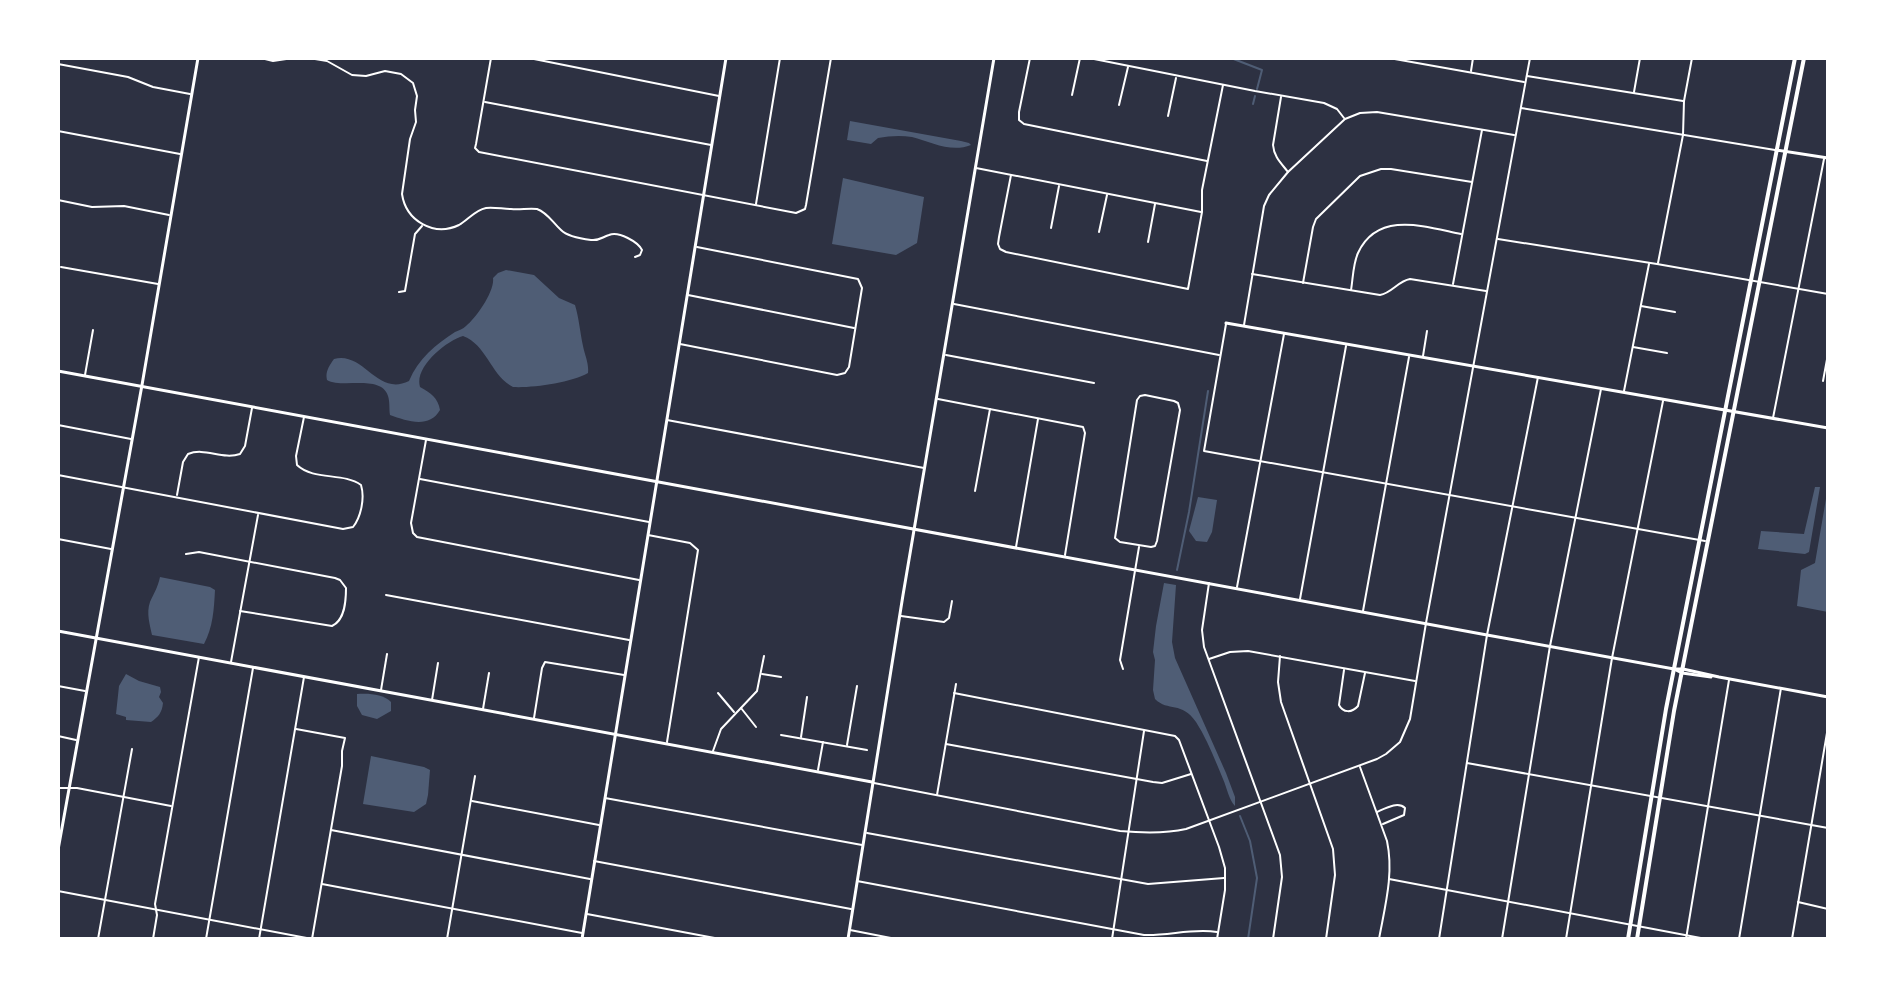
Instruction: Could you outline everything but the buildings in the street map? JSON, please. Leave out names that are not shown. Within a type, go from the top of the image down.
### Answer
[{"type":"main road","points":[[1628,939],[1674,669],[1795,58]]},
{"type":"main road","points":[[1637,939],[1683,671],[1803,58]]},
{"type":"street","points":[[58,850],[198,58]]},
{"type":"street","points":[[261,58],[273,61],[293,58]]},
{"type":"street","points":[[309,58],[327,61],[352,75],[366,76],[385,71],[401,74],[413,83],[417,96],[416,122],[410,139],[402,194],[411,215],[423,225],[441,229],[454,227],[486,208],[537,209],[568,234],[598,240],[613,234],[639,244],[642,250],[635,257]]},
{"type":"street","points":[[491,58],[475,148],[479,152],[796,213],[805,209],[831,58]]},
{"type":"street","points":[[529,58],[720,96]]},
{"type":"street","points":[[582,939],[726,58]]},
{"type":"street","points":[[756,205],[780,58]]},
{"type":"street","points":[[848,939],[899,615],[994,58]]},
{"type":"street","points":[[1030,58],[1019,112],[1019,120],[1024,124],[1208,162]]},
{"type":"street","points":[[1072,95],[1080,58]]},
{"type":"street","points":[[1089,58],[1331,105],[1345,119]]},
{"type":"street","points":[[1389,58],[1526,82]]},
{"type":"street","points":[[1419,64],[1421,58]]},
{"type":"street","points":[[1471,73],[1473,58]]},
{"type":"street","points":[[58,631],[1129,832],[1171,832],[1360,766],[1386,754],[1400,742],[1410,719],[1530,58]]},
{"type":"street","points":[[1633,93],[1640,58]]},
{"type":"street","points":[[1657,264],[1683,135],[1684,101],[1692,58]]},
{"type":"street","points":[[58,64],[128,77],[160,89],[191,94]]},
{"type":"street","points":[[1119,105],[1128,66]]},
{"type":"street","points":[[1168,116],[1176,76]]},
{"type":"street","points":[[1527,76],[1684,101]]},
{"type":"street","points":[[1011,175],[999,237],[1000,249],[1188,289],[1202,212],[1202,190],[1223,85]]},
{"type":"street","points":[[1281,96],[1273,145],[1277,159],[1288,172]]},
{"type":"street","points":[[483,101],[712,146]]},
{"type":"street","points":[[1520,108],[1826,158],[1773,418]]},
{"type":"street","points":[[1244,326],[1264,206],[1288,172],[1345,119],[1360,113],[1377,112],[1516,135]]},
{"type":"street","points":[[1453,285],[1482,130]]},
{"type":"street","points":[[58,131],[181,154]]},
{"type":"street","points":[[976,168],[1202,212]]},
{"type":"street","points":[[1303,283],[1316,219],[1360,176],[1370,171],[1391,169],[1472,182]]},
{"type":"street","points":[[1051,228],[1059,185]]},
{"type":"street","points":[[1099,232],[1107,195]]},
{"type":"street","points":[[58,200],[92,207],[124,206],[171,215]]},
{"type":"street","points":[[1148,242],[1155,203]]},
{"type":"street","points":[[1351,291],[1358,254],[1365,242],[1383,228],[1409,224],[1463,234]]},
{"type":"street","points":[[399,292],[405,291],[415,234],[423,225]]},
{"type":"street","points":[[1498,239],[1828,294]]},
{"type":"street","points":[[679,344],[841,375],[849,367],[861,281],[855,277],[696,247]]},
{"type":"street","points":[[1624,392],[1650,263]]},
{"type":"street","points":[[61,267],[159,284]]},
{"type":"street","points":[[1252,274],[1383,294],[1410,279],[1487,291]]},
{"type":"street","points":[[688,295],[855,328]]},
{"type":"street","points":[[953,303],[1220,355]]},
{"type":"street","points":[[1641,306],[1675,312]]},
{"type":"street","points":[[1708,541],[1204,451],[1226,323],[1828,428]]},
{"type":"street","points":[[85,376],[93,330]]},
{"type":"street","points":[[1422,357],[1427,331]]},
{"type":"street","points":[[1237,588],[1284,333]]},
{"type":"street","points":[[1300,600],[1347,344]]},
{"type":"street","points":[[1633,347],[1667,353]]},
{"type":"street","points":[[1823,381],[1828,354]]},
{"type":"street","points":[[944,355],[1094,383]]},
{"type":"street","points":[[1362,612],[1410,355]]},
{"type":"street","points":[[58,371],[1674,669],[1700,677],[1719,677],[1828,697]]},
{"type":"street","points":[[1439,939],[1487,635],[1538,377]]},
{"type":"street","points":[[1502,939],[1550,646],[1601,388]]},
{"type":"street","points":[[1145,395],[1174,401],[1180,410],[1157,541],[1151,547],[1139,546],[1115,538],[1137,400],[1145,395]]},
{"type":"street","points":[[937,399],[1083,427],[1085,433],[1064,557]]},
{"type":"street","points":[[1566,939],[1612,658],[1663,399]]},
{"type":"street","points":[[177,497],[183,462],[188,454],[198,451],[230,457],[240,454],[245,446],[252,407]]},
{"type":"street","points":[[975,491],[990,409]]},
{"type":"street","points":[[58,475],[343,529],[353,527],[363,495],[361,485],[351,480],[307,472],[297,465],[304,416]]},
{"type":"street","points":[[1016,548],[1038,418]]},
{"type":"street","points":[[667,420],[925,468]]},
{"type":"street","points":[[58,425],[132,439]]},
{"type":"street","points":[[427,439],[411,523],[413,533],[423,539],[640,580]]},
{"type":"street","points":[[420,479],[650,522]]},
{"type":"street","points":[[230,663],[258,513]]},
{"type":"street","points":[[648,535],[694,544],[698,550],[667,743]]},
{"type":"street","points":[[58,539],[112,549]]},
{"type":"street","points":[[1123,669],[1120,660],[1139,546]]},
{"type":"street","points":[[186,554],[199,552],[335,578],[344,584],[346,592],[342,616],[337,624],[326,627],[240,611]]},
{"type":"street","points":[[1209,583],[1202,638],[1282,864],[1273,939]]},
{"type":"street","points":[[386,595],[631,640]]},
{"type":"street","points":[[899,615],[944,622],[949,618],[952,601]]},
{"type":"street","points":[[1209,659],[1240,651],[1416,681]]},
{"type":"street","points":[[381,691],[387,654]]},
{"type":"street","points":[[713,752],[718,734],[757,691],[764,656]]},
{"type":"street","points":[[1280,656],[1278,682],[1281,702],[1329,835],[1335,861],[1335,884],[1326,939]]},
{"type":"street","points":[[153,939],[157,915],[155,904],[199,657]]},
{"type":"street","points":[[534,720],[545,662],[625,675]]},
{"type":"street","points":[[432,701],[438,663]]},
{"type":"street","points":[[206,939],[253,667]]},
{"type":"street","points":[[1344,668],[1339,705],[1348,711],[1358,706],[1365,672]]},
{"type":"street","points":[[482,710],[489,673]]},
{"type":"street","points":[[761,673],[781,677]]},
{"type":"street","points":[[259,939],[304,677]]},
{"type":"street","points":[[1686,937],[1729,679]]},
{"type":"street","points":[[937,797],[956,684]]},
{"type":"street","points":[[58,686],[86,692]]},
{"type":"street","points":[[847,746],[857,686]]},
{"type":"street","points":[[1739,939],[1781,688]]},
{"type":"street","points":[[718,693],[735,713]]},
{"type":"street","points":[[954,693],[1175,736],[1222,857],[1225,878],[1217,939]]},
{"type":"street","points":[[801,738],[807,697]]},
{"type":"street","points":[[741,707],[756,727]]},
{"type":"street","points":[[1792,939],[1828,727]]},
{"type":"street","points":[[58,891],[312,939],[345,738],[295,729]]},
{"type":"street","points":[[1112,939],[1145,729]]},
{"type":"street","points":[[781,735],[867,750]]},
{"type":"street","points":[[58,736],[78,740]]},
{"type":"street","points":[[818,772],[823,742]]},
{"type":"street","points":[[946,744],[1162,783],[1191,774]]},
{"type":"street","points":[[98,939],[132,749]]},
{"type":"street","points":[[1467,763],[1828,828]]},
{"type":"street","points":[[1360,766],[1390,853],[1379,939]]},
{"type":"street","points":[[447,939],[475,776]]},
{"type":"street","points":[[58,788],[77,788],[172,806]]},
{"type":"street","points":[[605,798],[863,846]]},
{"type":"street","points":[[470,801],[600,825]]},
{"type":"street","points":[[1377,812],[1397,804],[1405,808],[1404,815],[1382,824]]},
{"type":"street","points":[[331,830],[592,879]]},
{"type":"street","points":[[865,833],[1148,884],[1225,878]]},
{"type":"street","points":[[594,861],[852,910]]},
{"type":"street","points":[[1389,879],[1706,939]]},
{"type":"street","points":[[857,881],[1162,936],[1191,930],[1218,932]]},
{"type":"street","points":[[322,884],[583,933]]},
{"type":"street","points":[[1798,902],[1828,909]]},
{"type":"street","points":[[586,914],[720,939]]},
{"type":"street","points":[[849,930],[896,939]]},
{"type":"water","points":[[850,121],[971,145],[949,147],[903,136],[878,138],[871,144],[847,140]]},
{"type":"water","points":[[843,178],[924,197],[917,243],[896,255],[832,244]]},
{"type":"water","points":[[506,270],[534,275],[559,298],[575,305],[588,373],[551,384],[513,387],[499,376],[478,346],[463,336],[440,349],[422,371],[420,387],[433,396],[440,410],[424,422],[390,415],[388,396],[378,385],[327,380],[327,372],[334,359],[345,358],[388,383],[409,381],[428,353],[475,317],[488,297],[493,278]]},
{"type":"water","points":[[1815,487],[1820,487],[1809,552],[1758,549],[1761,531],[1804,534]]},
{"type":"water","points":[[1827,493],[1828,612],[1797,606],[1801,570],[1815,563]]},
{"type":"water","points":[[1198,497],[1217,500],[1212,532],[1207,542],[1196,541],[1189,531]]},
{"type":"water","points":[[160,577],[215,590],[211,624],[204,644],[152,635],[149,606]]},
{"type":"water","points":[[1164,583],[1176,585],[1172,642],[1175,658],[1226,773],[1235,806],[1196,722],[1186,711],[1155,699],[1153,652]]},
{"type":"water","points":[[126,674],[160,687],[159,697],[163,703],[159,714],[151,722],[126,720],[126,717],[116,714],[119,686]]},
{"type":"water","points":[[357,694],[384,697],[391,702],[391,711],[377,719],[362,715],[357,706]]},
{"type":"water","points":[[371,756],[430,770],[426,804],[414,812],[363,804]]},
{"type":"waterway","points":[[1231,58],[1262,70],[1257,89]]},
{"type":"waterway","points":[[1253,104],[1255,96]]},
{"type":"waterway","points":[[1177,570],[1208,391]]},
{"type":"waterway","points":[[1240,816],[1250,841],[1257,878],[1248,939]]}]
